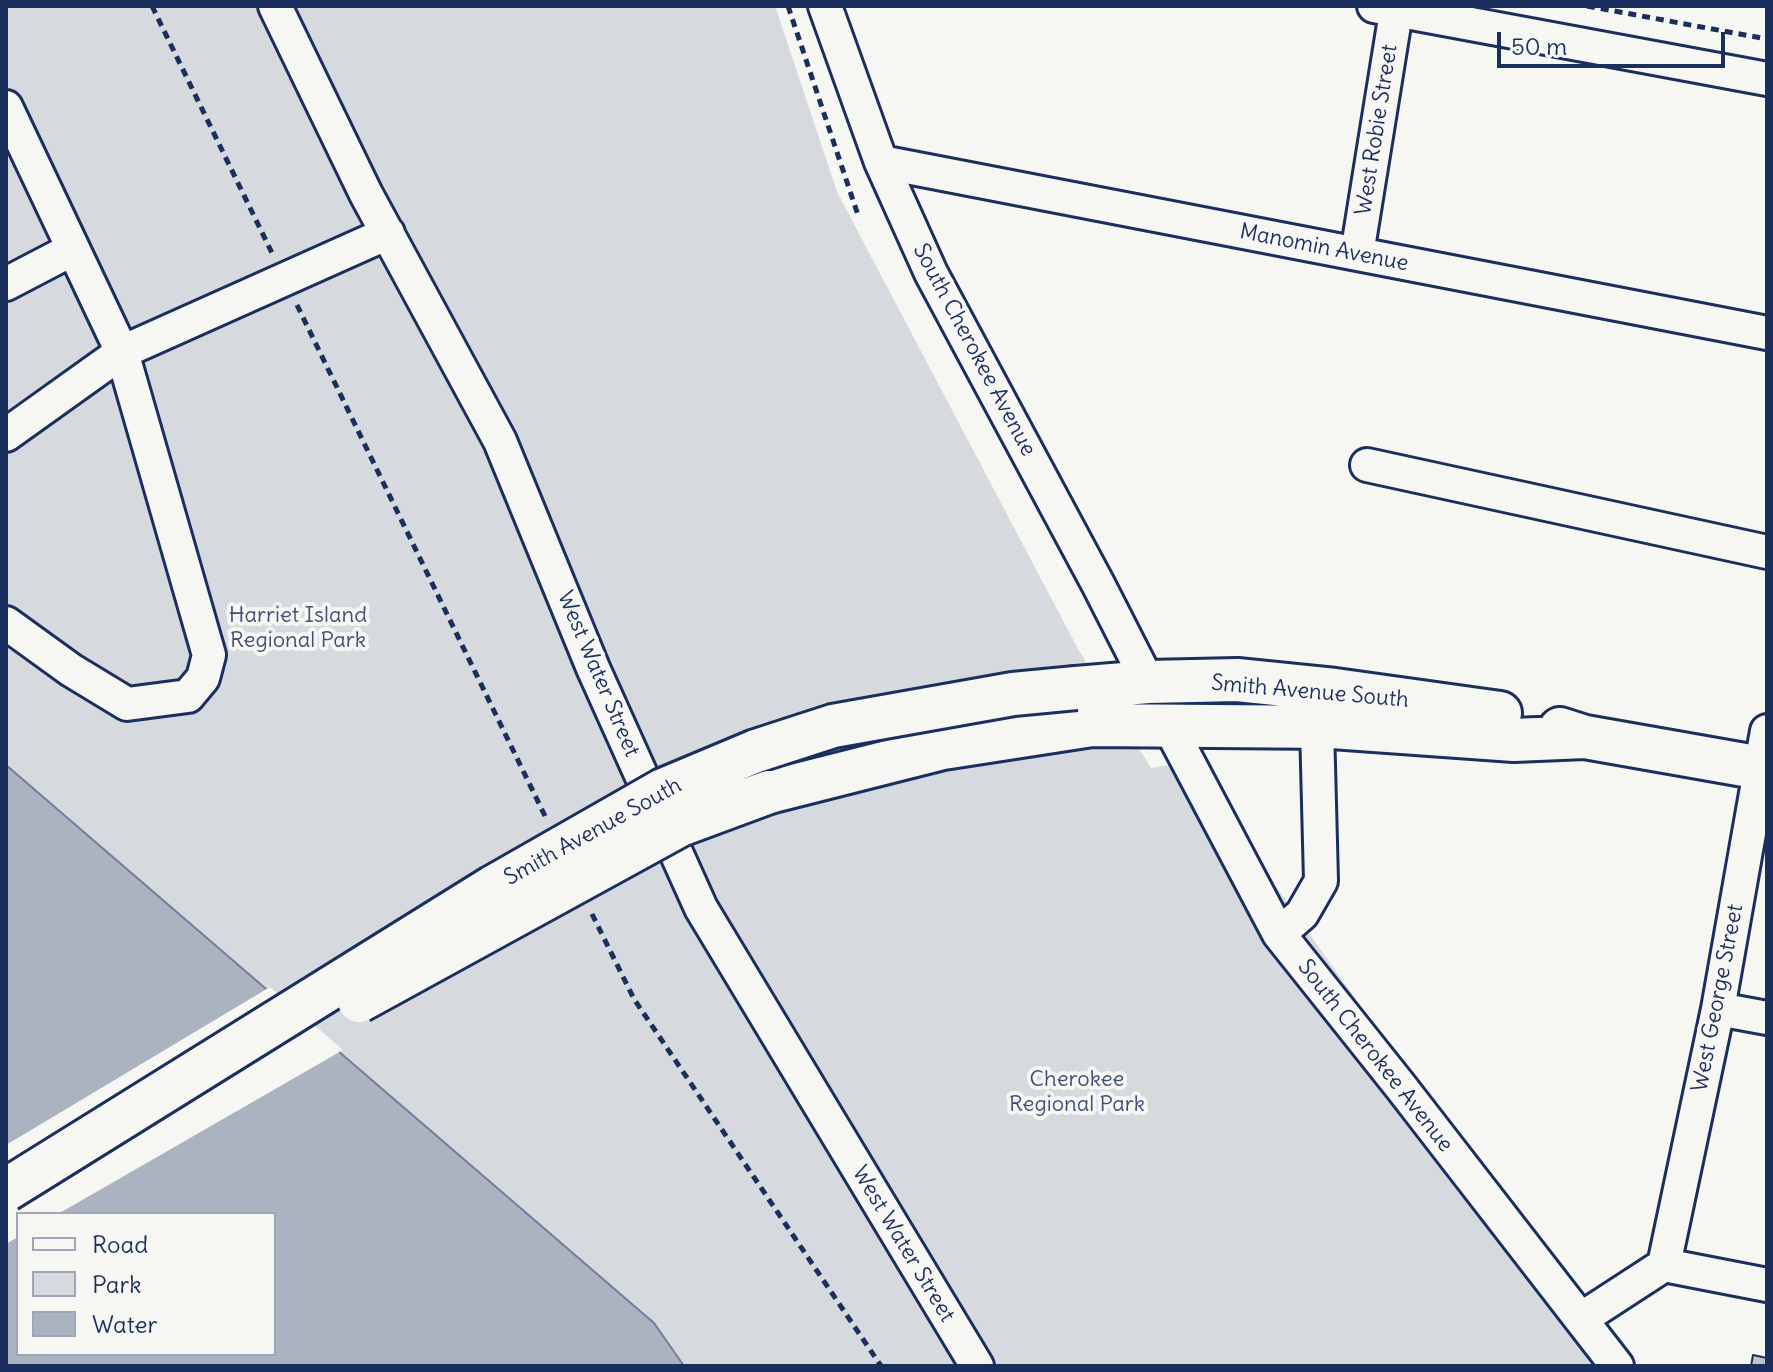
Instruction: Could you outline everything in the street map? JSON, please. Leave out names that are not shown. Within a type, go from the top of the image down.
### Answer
[{"type":"main road","name":"Smith Avenue South","points":[[6,1191],[680,825],[769,792],[943,748],[1084,707],[1148,682],[1237,680],[1335,690],[1520,716],[1585,737]]},
{"type":"main road","name":"Smith Avenue South","points":[[1084,707],[1168,724],[1317,726],[1514,740],[1585,737],[1765,756]]},
{"type":"street","name":"West Water Street","points":[[275,6],[388,233],[500,441],[593,668],[701,908],[977,1366]]},
{"type":"street","name":"South Cherokee Avenue","points":[[825,6],[881,162],[931,273],[1148,682]]},
{"type":"street","points":[[1389,7],[1767,79]]},
{"type":"street","name":"West Robie Street","points":[[1357,254],[1389,7]]},
{"type":"street","points":[[6,107],[122,352],[209,655],[203,678],[188,696],[127,704],[71,670],[6,623]]},
{"type":"street","name":"Manomin Avenue","points":[[881,162],[1767,333]]},
{"type":"street","points":[[6,435],[122,352],[388,233]]},
{"type":"street","points":[[6,284],[73,249]]},
{"type":"street","points":[[1367,465],[1767,552]]},
{"type":"street","name":"South Cherokee Avenue","points":[[1168,724],[1279,934],[1617,1366]]},
{"type":"street","points":[[1279,934],[1302,914],[1321,881],[1317,726]]},
{"type":"street","name":"West George Street","points":[[1664,1265],[1718,1009],[1765,756]]},
{"type":"street","points":[[1718,1009],[1767,1018]]},
{"type":"street","points":[[1581,1319],[1664,1265],[1767,1285]]},
{"type":"path","points":[[152,6],[551,828]]},
{"type":"path","points":[[788,6],[858,215]]},
{"type":"path","points":[[1587,6],[1767,39]]},
{"type":"path","points":[[592,913],[634,999],[881,1366]]},
{"type":"green space","points":[[6,6],[775,6],[837,192],[1078,649],[1151,768],[1188,762],[1615,1366],[684,1366],[654,1323],[6,765]]},
{"type":"water","points":[[6,765],[654,1323],[684,1366],[6,1366]]},
{"type":"pier","points":[[270,987],[343,1050],[61,1212],[16,1212],[16,1238],[6,1244],[6,1145]]},
{"type":"building","points":[[1753,1355],[1767,1358],[1767,1366],[1751,1366]]},
{"type":"park label","name":"Harriet Island Regional Park","points":[[298,628]]},
{"type":"park label","name":"Cherokee Regional Park","points":[[1077,1092]]}]
